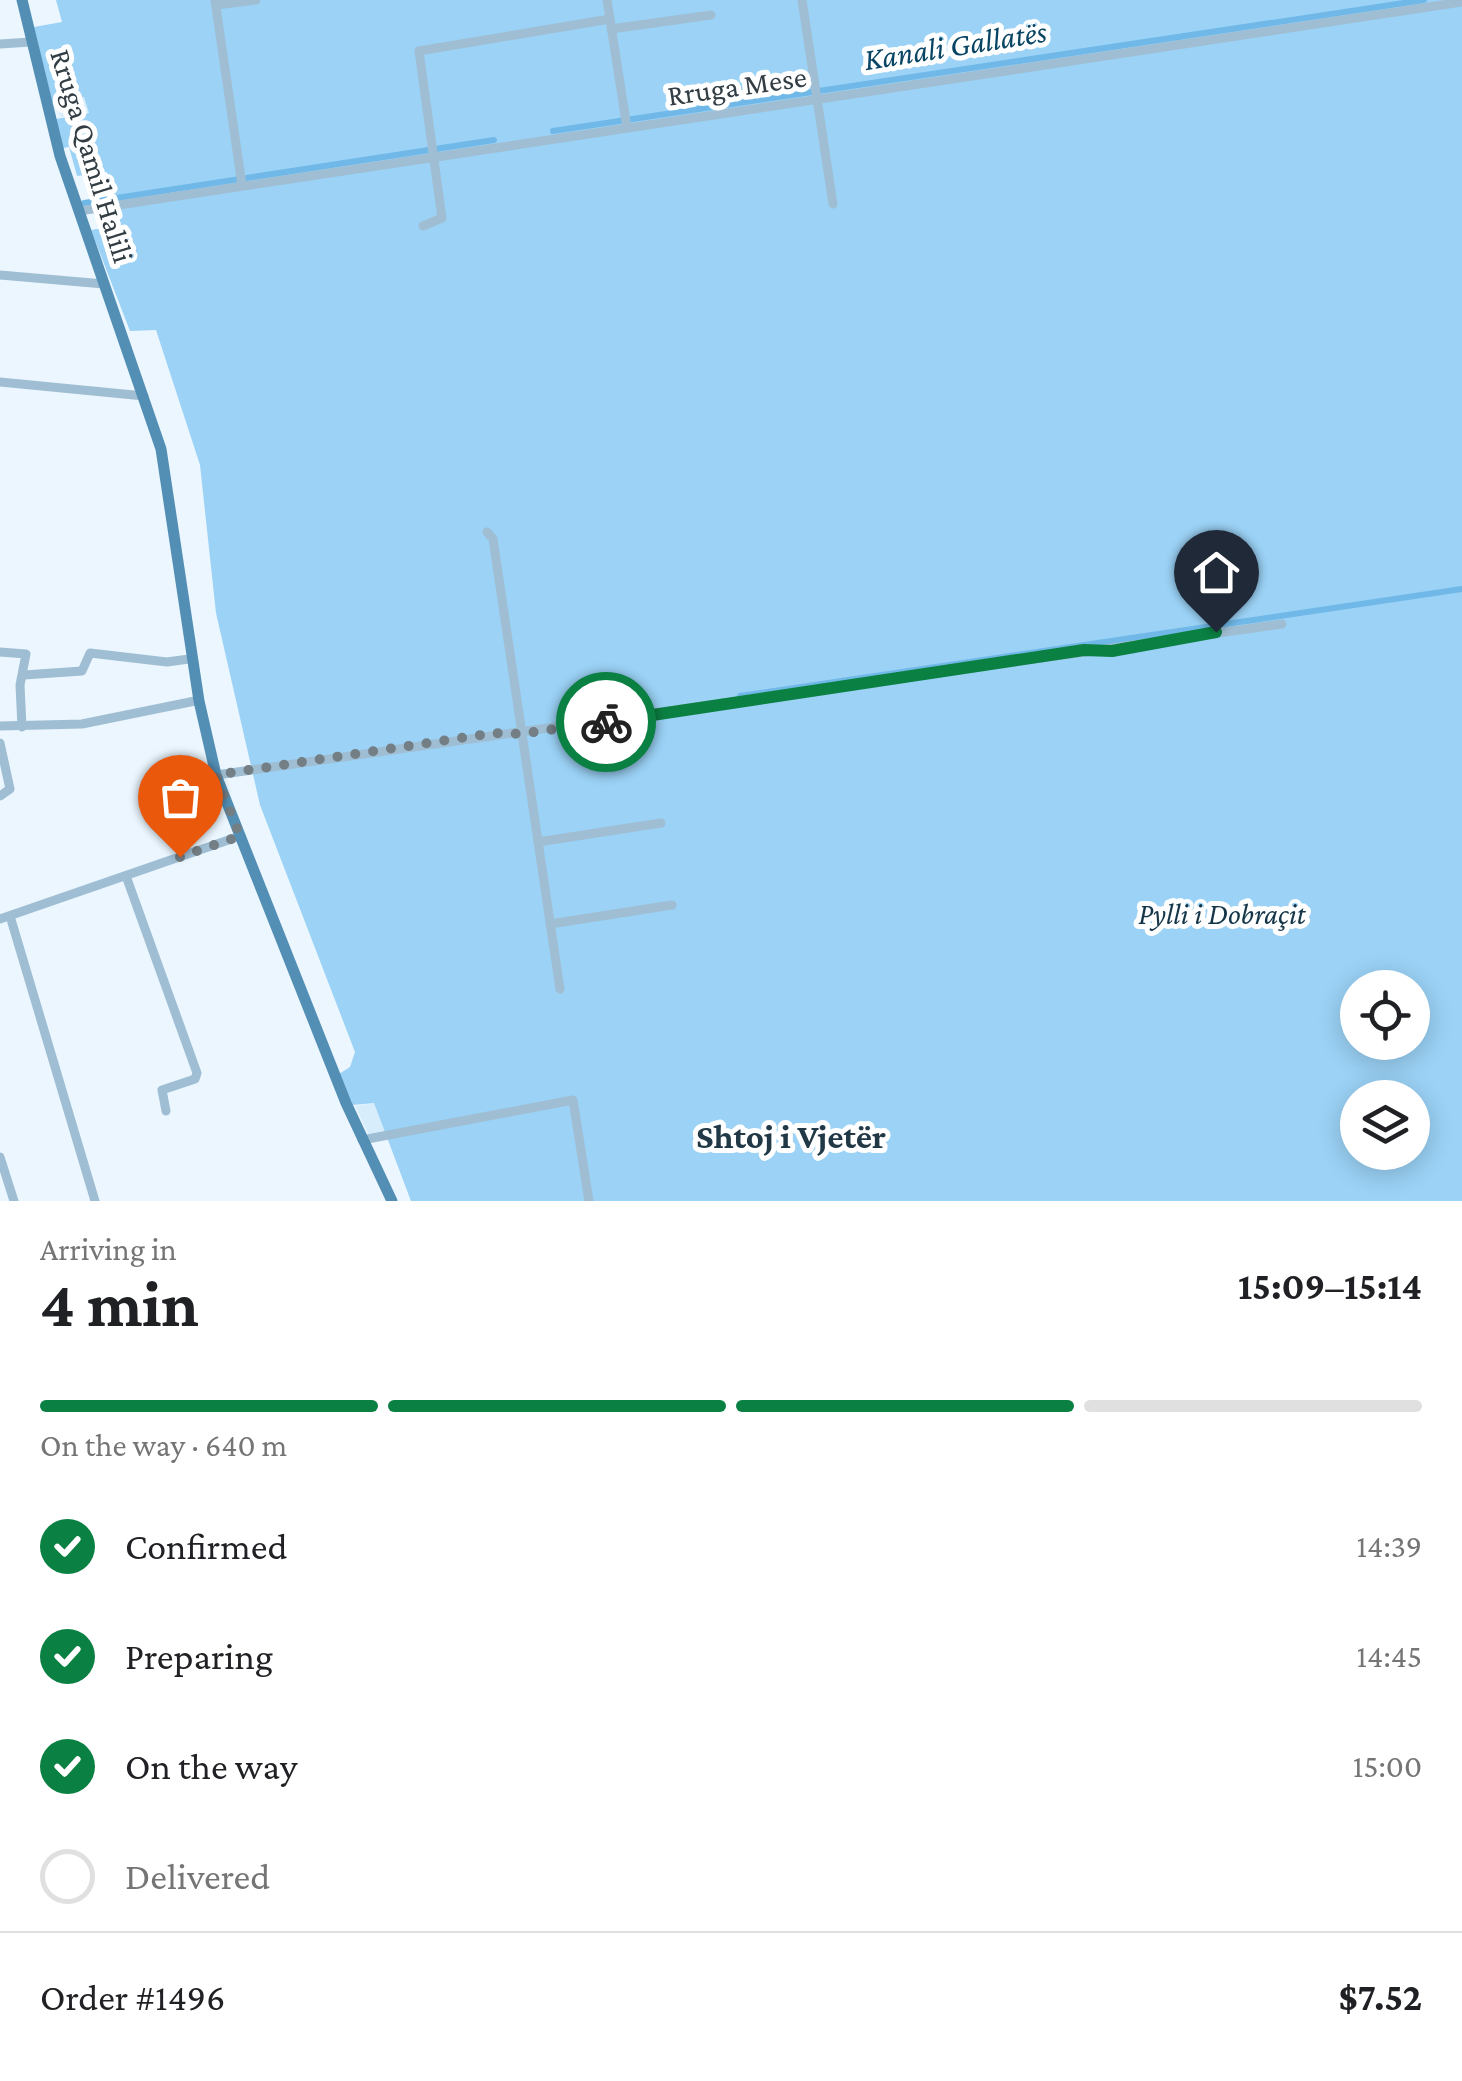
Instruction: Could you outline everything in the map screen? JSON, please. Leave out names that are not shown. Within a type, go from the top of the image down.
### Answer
[{"type":"main road","name":"Rruga Qamil Halili","points":[[22,0],[79,211],[144,396],[168,482],[182,581]]},
{"type":"main road","points":[[182,581],[189,659],[206,755],[362,1140],[392,1201]]},
{"type":"main road","points":[[182,581],[204,730],[238,837]]},
{"type":"street","points":[[242,178],[216,3],[256,0]]},
{"type":"street","points":[[607,0],[625,122]]},
{"type":"street","points":[[802,0],[833,204]]},
{"type":"street","name":"Rruga Mese","points":[[79,211],[242,178],[1462,2]]},
{"type":"street","points":[[424,226],[442,218],[419,51],[611,24],[711,15]]},
{"type":"street","name":"Rruga Qamil Halili","points":[[0,44],[32,42]]},
{"type":"street","name":"Rruga Qamil Halili","points":[[0,275],[104,284]]},
{"type":"street","points":[[0,382],[144,396]]},
{"type":"street","points":[[487,532],[493,538],[560,989]]},
{"type":"street","points":[[216,775],[1282,624]]},
{"type":"street","points":[[0,652],[24,651],[20,685],[22,727]]},
{"type":"street","points":[[24,675],[82,671],[90,653],[167,662],[189,659]]},
{"type":"street","points":[[0,726],[82,724],[195,702]]},
{"type":"street","points":[[0,744],[10,789],[0,796]]},
{"type":"street","points":[[538,842],[661,823]]},
{"type":"street","points":[[95,1201],[5,918],[238,837]]},
{"type":"street","points":[[126,876],[196,1073],[193,1080],[164,1089],[166,1111]]},
{"type":"street","points":[[550,924],[672,905]]},
{"type":"street","points":[[362,1140],[572,1100],[590,1201]]},
{"type":"street","points":[[0,1158],[14,1201]]},
{"type":"shaded area","points":[[158,84],[161,101],[60,117],[58,101]]},
{"type":"shaded area","points":[[435,1093],[439,1125],[369,1135],[355,1106]]},
{"type":"green space","name":"Pylli i Dobraçit","points":[[56,0],[1462,0],[1462,1201],[411,1201],[374,1103],[352,1105],[339,1074],[350,1067],[355,1052],[260,805],[216,613],[200,465],[156,330],[130,331],[91,230],[121,225],[107,172],[77,176],[69,147],[63,148],[56,119],[89,113],[84,97],[52,102],[34,27],[62,22]]},
{"type":"waterway","name":"Kanali Gallatës","points":[[553,131],[1424,0]]},
{"type":"waterway","name":"Kanali Gallatës","points":[[84,203],[494,140]]},
{"type":"waterway","points":[[740,696],[1462,589]]},
{"type":"way so far","points":[[180,857],[240,836],[216,775],[494,733],[520,734],[606,722]]},
{"type":"district","name":"Shtoj i Vjetër","points":[[791,1136]]},
{"type":"route","points":[[606,722],[1084,650],[1112,651],[1132,644],[1216,632]]}]
